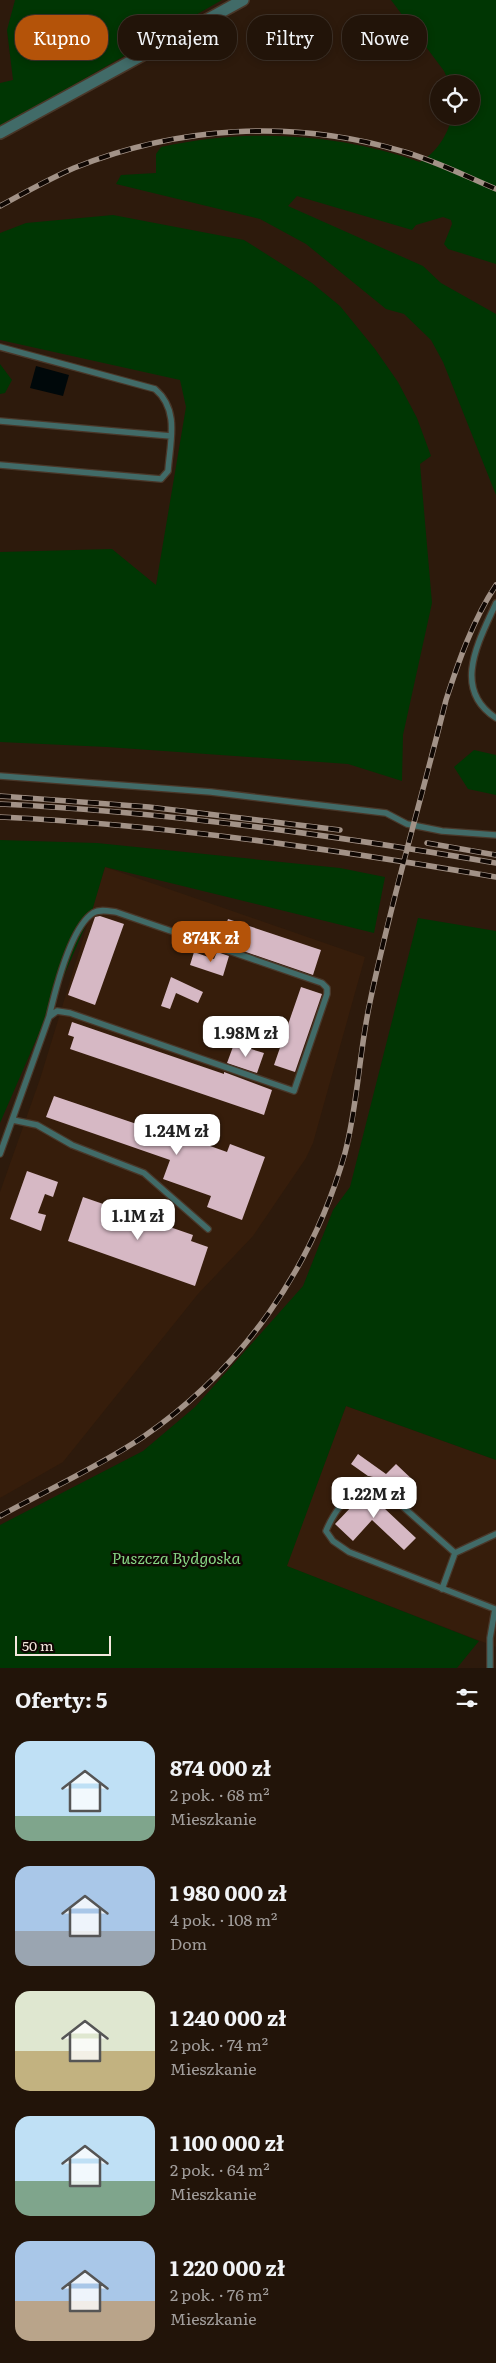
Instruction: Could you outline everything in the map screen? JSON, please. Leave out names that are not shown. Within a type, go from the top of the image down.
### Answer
[{"type":"street","points":[[0,133],[243,0]]},
{"type":"lane","points":[[0,347],[155,389],[162,395],[170,407],[171,436],[168,471],[161,479],[0,465]]},
{"type":"lane","points":[[0,421],[171,436]]},
{"type":"lane","points":[[496,603],[479,640],[472,663],[472,673],[476,700],[484,710],[496,718]]},
{"type":"lane","points":[[0,776],[240,796],[386,813],[408,824],[433,830],[496,835]]},
{"type":"lane","points":[[0,1154],[49,1017],[58,980],[76,935],[84,921],[94,912],[104,910],[116,912],[322,983],[327,988],[327,994],[294,1091],[70,1013],[57,1012],[49,1017]]},
{"type":"lane","points":[[12,1120],[37,1125],[72,1145],[144,1173],[208,1229]]},
{"type":"lane","points":[[455,1553],[375,1482],[366,1480],[360,1484],[330,1520],[326,1531],[332,1542],[349,1552],[496,1609],[490,1638],[490,1668]]},
{"type":"lane","points":[[442,1589],[455,1553],[496,1534]]},
{"type":"shaded area","points":[[36,366],[69,375],[63,396],[30,388]]},
{"type":"shaded area","points":[[105,867],[365,957],[313,1143],[306,1158],[253,1236],[198,1294],[63,1462],[0,1498],[0,1192],[40,1079]]},
{"type":"shaded area","points":[[346,1406],[496,1460],[496,1647],[286,1566]]},
{"type":"green space","points":[[15,0],[222,0],[196,15],[118,15],[118,59],[0,127],[0,83],[13,80],[7,30]]},
{"type":"green space","points":[[391,0],[496,0],[496,264],[448,249],[444,244],[452,224],[451,220],[443,217],[416,225],[412,230],[297,196],[288,206],[423,266],[441,283],[496,314],[496,495],[443,362],[431,340],[404,314],[386,309],[306,244],[260,219],[116,184],[121,175],[156,173],[156,154],[161,147],[227,137],[292,137],[325,140],[389,152],[420,162],[431,154],[440,143],[449,125],[480,125],[480,75],[446,75],[427,48],[427,15],[402,15]]},
{"type":"green space","points":[[113,215],[244,240],[312,283],[340,306],[375,349],[398,382],[417,418],[431,456],[420,464],[432,603],[403,735],[402,781],[348,764],[107,747],[0,742],[0,552],[112,549],[156,585],[186,407],[180,380],[0,340],[0,233],[26,223]]},
{"type":"green space","points":[[0,364],[12,380],[5,393],[0,394]]},
{"type":"green space","points":[[474,750],[496,755],[496,795],[468,789],[454,767]]},
{"type":"green space","points":[[0,840],[97,843],[340,868],[385,877],[374,933],[105,867],[92,911],[0,1123]]},
{"type":"green space","name":"Puszcza Bydgoska","points":[[418,918],[496,931],[496,1460],[346,1406],[287,1566],[479,1641],[457,1668],[0,1668],[0,1525],[143,1451],[195,1407],[303,1286],[333,1210],[350,1187]]},
{"type":"building","points":[[100,916],[124,924],[95,1005],[68,995],[95,917]]},
{"type":"building","points":[[228,919],[321,950],[313,975],[220,943]]},
{"type":"building","points":[[194,952],[214,959],[217,952],[229,956],[223,976],[190,965]]},
{"type":"building","points":[[171,977],[203,992],[198,1003],[176,993],[170,1009],[161,1006]]},
{"type":"building","points":[[301,987],[322,994],[295,1072],[274,1065]]},
{"type":"building","points":[[72,1022],[224,1074],[224,1072],[272,1090],[264,1115],[70,1049],[74,1037],[68,1035]]},
{"type":"building","points":[[234,1044],[264,1053],[257,1073],[227,1063]]},
{"type":"building","points":[[54,1096],[178,1138],[179,1135],[227,1152],[230,1144],[265,1157],[242,1220],[207,1207],[211,1196],[163,1179],[170,1160],[46,1117]]},
{"type":"building","points":[[27,1171],[58,1182],[53,1197],[45,1194],[38,1213],[46,1215],[41,1231],[10,1219]]},
{"type":"building","points":[[83,1197],[193,1235],[191,1241],[208,1247],[195,1286],[68,1241]]},
{"type":"building","points":[[358,1454],[386,1474],[396,1464],[416,1483],[402,1498],[378,1478],[368,1476],[351,1464]]},
{"type":"building","points":[[371,1486],[390,1502],[384,1508],[416,1538],[404,1550],[372,1520],[353,1541],[335,1524]]},
{"type":"railway","points":[[0,206],[65,172],[113,154],[154,143],[236,132],[277,131],[319,134],[360,141],[425,159],[496,189]]},
{"type":"railway","points":[[0,1516],[126,1448],[179,1410],[212,1380],[242,1348],[269,1313],[293,1276],[331,1196],[345,1153],[353,1116],[366,1021],[378,964],[446,700],[461,655],[496,585]]},
{"type":"railway","points":[[0,796],[149,807],[340,830]]},
{"type":"railway","points":[[0,804],[125,813],[249,826],[373,843],[496,863]]},
{"type":"railway","points":[[0,817],[187,832],[373,857],[496,877]]},
{"type":"railway","points":[[427,843],[496,855]]}]
